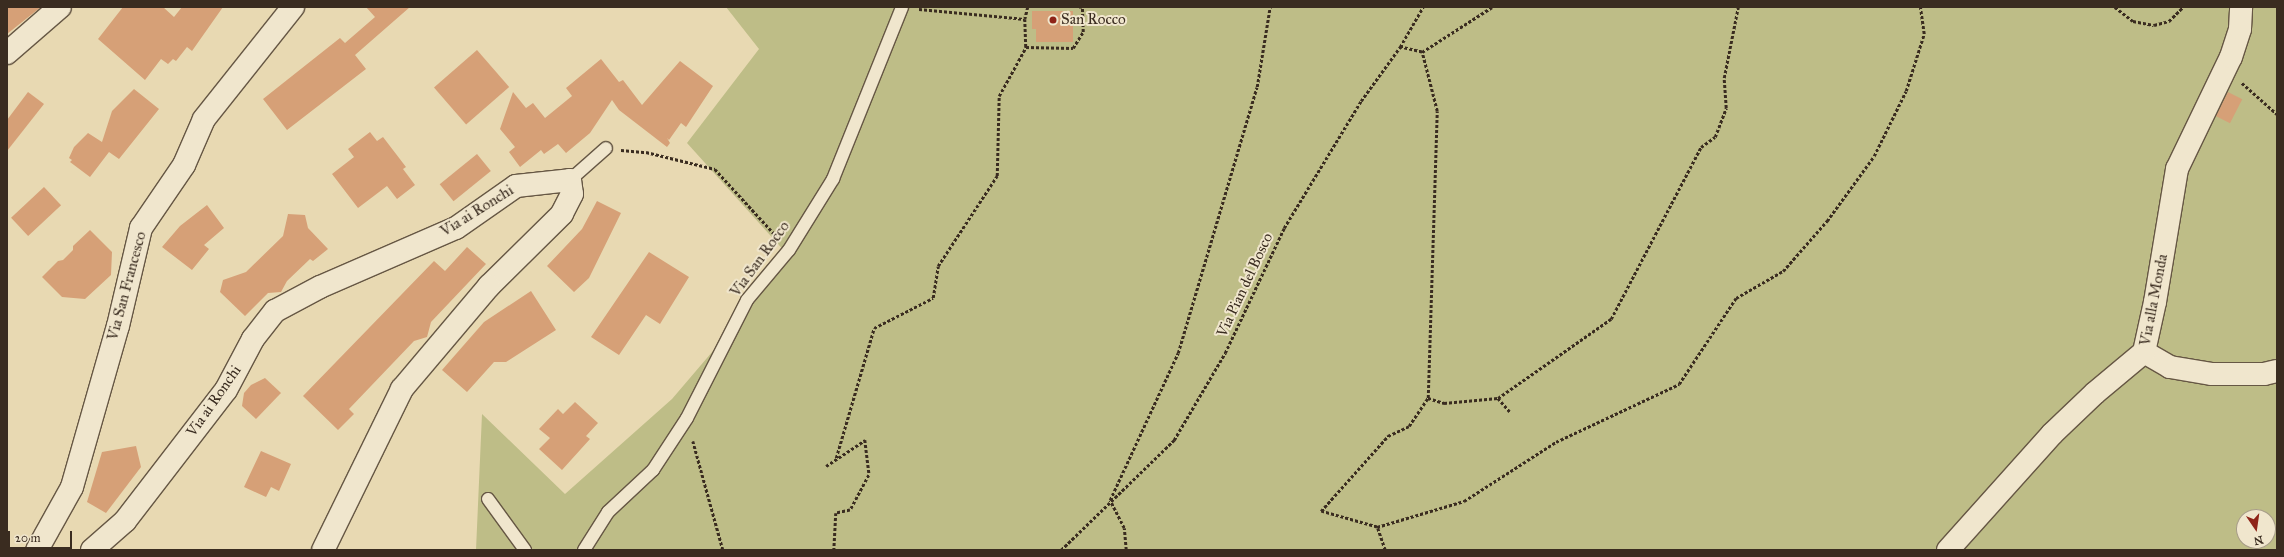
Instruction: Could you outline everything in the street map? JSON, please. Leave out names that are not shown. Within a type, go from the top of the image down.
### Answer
[{"type":"street","points":[[7,52],[60,7]]},
{"type":"street","name":"Via San Francesco","points":[[37,550],[72,487],[118,326],[141,228],[184,165],[204,119],[293,7]]},
{"type":"street","name":"Via alla Monda","points":[[1948,550],[2052,434],[2095,393],[2144,352],[2155,302],[2176,169],[2231,57],[2240,30],[2241,7]]},
{"type":"street","points":[[323,550],[402,389],[489,286],[562,214],[572,194],[570,180]]},
{"type":"street","name":"Via ai Ronchi","points":[[92,550],[125,521],[226,390],[253,339],[275,311],[320,287],[456,228],[516,186],[570,180]]},
{"type":"street","points":[[2144,352],[2170,367],[2212,374],[2264,374],[2277,371]]},
{"type":"lane","name":"Via San Rocco","points":[[584,550],[608,512],[653,470],[687,418],[748,300],[789,250],[833,179],[902,7]]},
{"type":"lane","points":[[570,180],[606,148]]},
{"type":"lane","points":[[488,499],[526,550]]},
{"type":"path","points":[[902,7],[1025,19]]},
{"type":"path","points":[[836,458],[874,328],[933,298],[938,266],[997,176],[999,96],[1026,47],[1025,19],[1028,7]]},
{"type":"path","points":[[1026,47],[1073,48],[1083,32],[1081,7]]},
{"type":"path","points":[[1126,550],[1124,528],[1110,500],[1178,353],[1257,87],[1270,7]]},
{"type":"path","name":"Via Pian del Bosco","points":[[1061,550],[1110,500],[1174,440],[1225,353],[1284,228],[1361,101],[1400,47],[1423,7]]},
{"type":"path","points":[[1400,47],[1422,52],[1492,7]]},
{"type":"path","points":[[1428,398],[1444,403],[1498,398],[1611,319],[1701,147],[1715,137],[1726,108],[1724,78],[1738,7]]},
{"type":"path","points":[[1422,52],[1437,111],[1428,398],[1409,426],[1388,436],[1321,511],[1377,527],[1464,501],[1556,442],[1679,384],[1736,298],[1783,271],[1827,221],[1874,156],[1906,91],[1924,34],[1920,7]]},
{"type":"path","points":[[2115,7],[2133,21],[2154,25],[2169,21],[2183,7]]},
{"type":"path","points":[[2241,83],[2277,114]]},
{"type":"path","points":[[606,148],[646,152],[715,169],[789,250]]},
{"type":"path","points":[[1498,398],[1510,412]]},
{"type":"path","points":[[687,418],[723,550]]},
{"type":"path","points":[[826,466],[865,440],[869,475],[850,510],[836,513],[834,550]]},
{"type":"path","points":[[1377,527],[1384,550]]},
{"type":"shaded area","points":[[726,7],[2277,7],[2277,550],[476,550],[482,414],[565,494],[672,399],[730,331],[788,255],[687,143],[759,49]]},
{"type":"building","points":[[7,7],[41,7],[7,34]]},
{"type":"building","points":[[123,7],[163,7],[174,17],[182,7],[223,7],[192,51],[187,47],[176,61],[173,59],[168,64],[161,59],[145,80],[98,39]]},
{"type":"building","points":[[366,7],[410,7],[355,55],[366,69],[287,130],[263,99],[340,38],[345,43],[375,17]]},
{"type":"building","name":"San Rocco","points":[[1032,11],[1073,11],[1073,42],[1036,42],[1036,29],[1032,29]]},
{"type":"building","points":[[477,50],[509,87],[466,124],[434,87]]},
{"type":"building","points":[[601,59],[619,82],[623,80],[642,105],[680,61],[713,86],[686,127],[681,123],[669,140],[667,138],[670,143],[667,147],[619,110],[612,100],[590,133],[566,153],[558,144],[544,154],[541,150],[520,167],[509,152],[515,147],[500,129],[513,92],[526,108],[533,103],[545,118],[572,96],[566,88]]},
{"type":"building","points":[[134,89],[159,109],[119,159],[109,152],[90,177],[70,162],[72,160],[69,158],[74,147],[88,133],[102,142],[112,111]]},
{"type":"building","points":[[28,92],[44,104],[7,151],[7,120]]},
{"type":"building","points":[[2228,92],[2242,99],[2230,123],[2216,116]]},
{"type":"building","points":[[370,132],[377,141],[383,137],[406,167],[403,169],[415,185],[397,199],[387,186],[358,208],[332,174],[354,157],[348,149]]},
{"type":"building","points":[[477,154],[491,171],[454,201],[440,184]]},
{"type":"building","points":[[44,187],[61,205],[28,236],[11,218]]},
{"type":"building","points":[[597,201],[621,213],[589,278],[574,292],[547,266],[582,229]]},
{"type":"building","points":[[207,205],[224,228],[204,245],[209,249],[192,270],[162,247],[180,226]]},
{"type":"building","points":[[288,214],[305,215],[308,228],[328,249],[313,261],[310,259],[287,281],[281,292],[268,293],[245,316],[220,292],[223,280],[246,272],[283,236]]},
{"type":"building","points":[[90,230],[112,252],[111,275],[85,299],[62,297],[42,277],[58,261],[63,260],[73,250],[73,246]]},
{"type":"building","points":[[467,247],[486,264],[431,322],[427,337],[414,341],[349,409],[354,414],[338,430],[303,396],[434,261],[445,271]]},
{"type":"building","points":[[649,252],[689,277],[660,324],[646,315],[619,355],[591,337]]},
{"type":"building","points":[[531,291],[556,330],[506,362],[494,362],[467,392],[442,370],[484,322]]},
{"type":"building","points":[[265,378],[281,393],[256,419],[242,406],[244,393],[251,385]]},
{"type":"building","points":[[575,402],[598,423],[586,436],[590,439],[562,470],[539,449],[550,438],[539,429],[558,409],[563,414]]},
{"type":"building","points":[[136,446],[141,467],[106,513],[87,502],[102,452]]},
{"type":"building","points":[[261,451],[291,464],[279,491],[271,487],[266,497],[244,487]]},
{"type":"place","name":"San Rocco","points":[[1053,20]]}]
